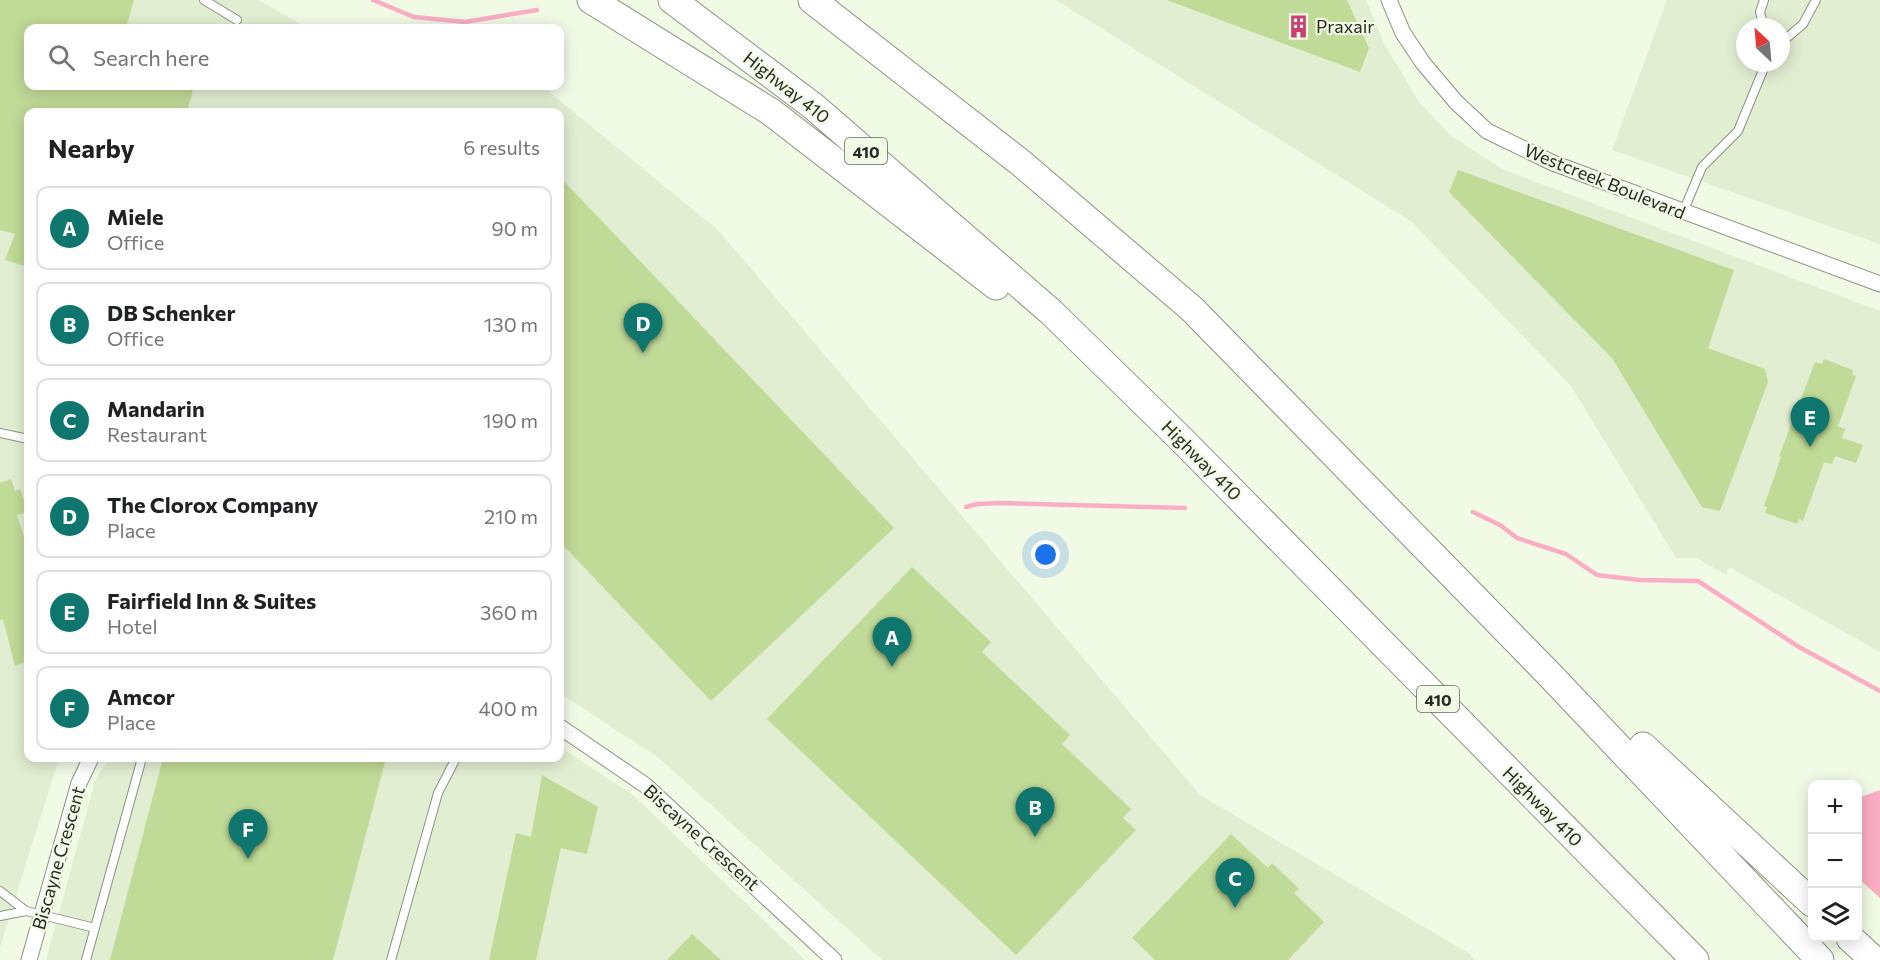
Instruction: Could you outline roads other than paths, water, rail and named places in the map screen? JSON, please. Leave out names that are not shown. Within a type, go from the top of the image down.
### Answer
[{"type":"highway","points":[[591,0],[771,112],[1005,294],[1052,312]]},
{"type":"highway","name":"Highway 410","points":[[672,0],[813,106],[1052,312],[1189,447],[1695,960]]},
{"type":"highway","points":[[812,0],[1021,163],[1192,309],[1548,673],[1820,960]]},
{"type":"highway","points":[[1548,673],[1593,696],[1674,777],[1808,899]]},
{"type":"highway","points":[[1854,942],[1874,960]]},
{"type":"street","name":"Westcreek Boulevard","points":[[1389,0],[1403,33],[1423,63],[1456,102],[1487,130],[1553,164],[1880,284]]},
{"type":"street","name":"Biscayne Crescent","points":[[564,730],[645,785],[834,960]]},
{"type":"street","name":"Biscayne Crescent","points":[[29,960],[79,783],[89,762]]},
{"type":"lane","points":[[204,0],[237,20]]},
{"type":"lane","points":[[1762,18],[1760,12],[1764,0]]},
{"type":"lane","points":[[1790,35],[1803,24],[1816,0]]},
{"type":"lane","points":[[1683,213],[1702,167],[1737,131],[1762,72]]},
{"type":"lane","points":[[0,433],[24,438]]},
{"type":"lane","points":[[86,960],[141,762]]},
{"type":"lane","points":[[392,960],[438,793],[454,762]]},
{"type":"lane","points":[[0,891],[26,910],[95,928]]},
{"type":"lane","points":[[0,916],[26,910]]},
{"type":"waterway","points":[[373,0],[414,17],[465,22],[537,10]]},
{"type":"waterway","points":[[966,507],[1002,503],[1185,508]]},
{"type":"waterway","points":[[1473,512],[1500,525],[1517,538],[1566,554],[1597,575],[1639,580],[1698,581],[1799,647],[1880,691]]},
{"type":"place","name":"Praxair","points":[[1298,26]]},
{"type":"place","name":"The Clorox Company","points":[[643,353]]},
{"type":"place","name":"Fairfield Inn & Suites","points":[[1810,447]]},
{"type":"place","name":"Miele","points":[[892,667]]},
{"type":"place","name":"DB Schenker","points":[[1035,837]]},
{"type":"place","name":"Amcor","points":[[248,859]]},
{"type":"place","name":"Mandarin","points":[[1235,908]]}]
